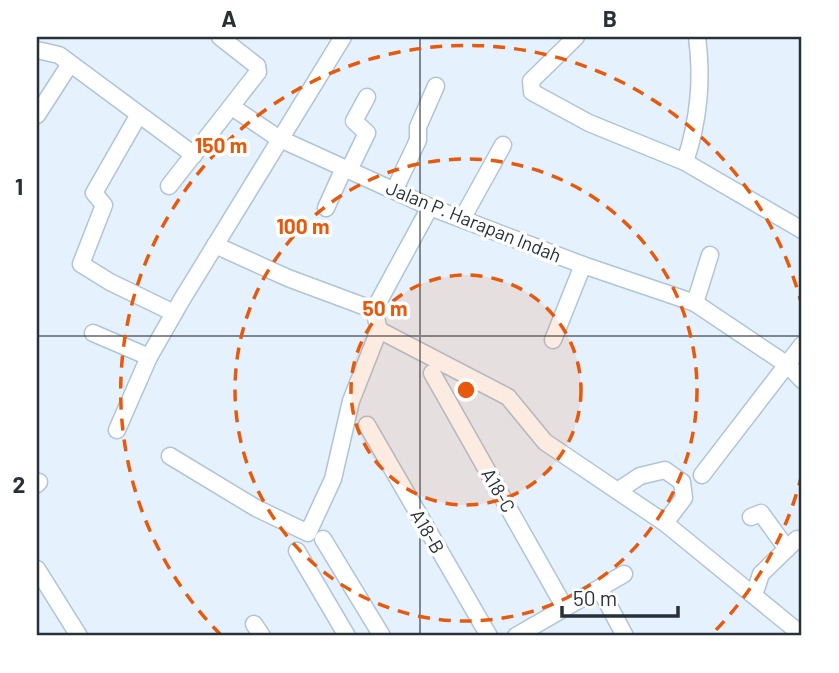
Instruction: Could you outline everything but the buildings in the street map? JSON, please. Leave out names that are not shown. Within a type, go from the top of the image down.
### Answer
[{"type":"street","points":[[117,430],[149,357],[174,313],[244,200],[278,138],[310,94],[343,37]]},
{"type":"street","points":[[576,37],[531,81],[532,92],[589,123],[685,162],[802,230]]},
{"type":"street","points":[[685,162],[699,111],[701,80],[697,37]]},
{"type":"street","points":[[169,186],[258,72],[259,64],[222,38]]},
{"type":"street","points":[[37,50],[59,55],[194,155]]},
{"type":"street","points":[[37,115],[70,64]]},
{"type":"street","points":[[395,189],[418,140],[418,127],[436,86]]},
{"type":"street","points":[[326,208],[367,133],[354,121],[367,97]]},
{"type":"street","name":"Jalan P. Harapan Indah","points":[[232,107],[278,138],[430,207],[583,265],[695,303],[789,366],[802,380]]},
{"type":"street","points":[[138,116],[94,194],[104,205],[81,264],[110,282],[174,313]]},
{"type":"street","points":[[462,219],[503,145]]},
{"type":"street","points":[[170,456],[256,508],[309,533],[333,479],[351,401],[379,330],[374,310],[430,207]]},
{"type":"street","points":[[215,245],[288,278],[374,310]]},
{"type":"street","points":[[695,303],[710,255]]},
{"type":"street","points":[[553,340],[583,265]]},
{"type":"street","points":[[379,330],[509,397],[545,442],[665,523],[802,635]]},
{"type":"street","points":[[93,333],[149,357]]},
{"type":"street","points":[[702,475],[789,366],[802,345]]},
{"type":"street","name":"A18-C","points":[[432,373],[565,608]]},
{"type":"street","name":"A18-B","points":[[367,425],[489,636]]},
{"type":"street","points":[[619,490],[640,476],[665,470],[682,482],[684,498],[665,523]]},
{"type":"street","points":[[751,517],[761,513],[792,544],[761,574],[754,595]]},
{"type":"street","points":[[323,539],[382,636]]},
{"type":"street","points":[[297,551],[346,636]]},
{"type":"street","points":[[37,569],[79,636]]},
{"type":"street","points":[[516,636],[624,574]]},
{"type":"street","points":[[600,589],[625,636]]}]
